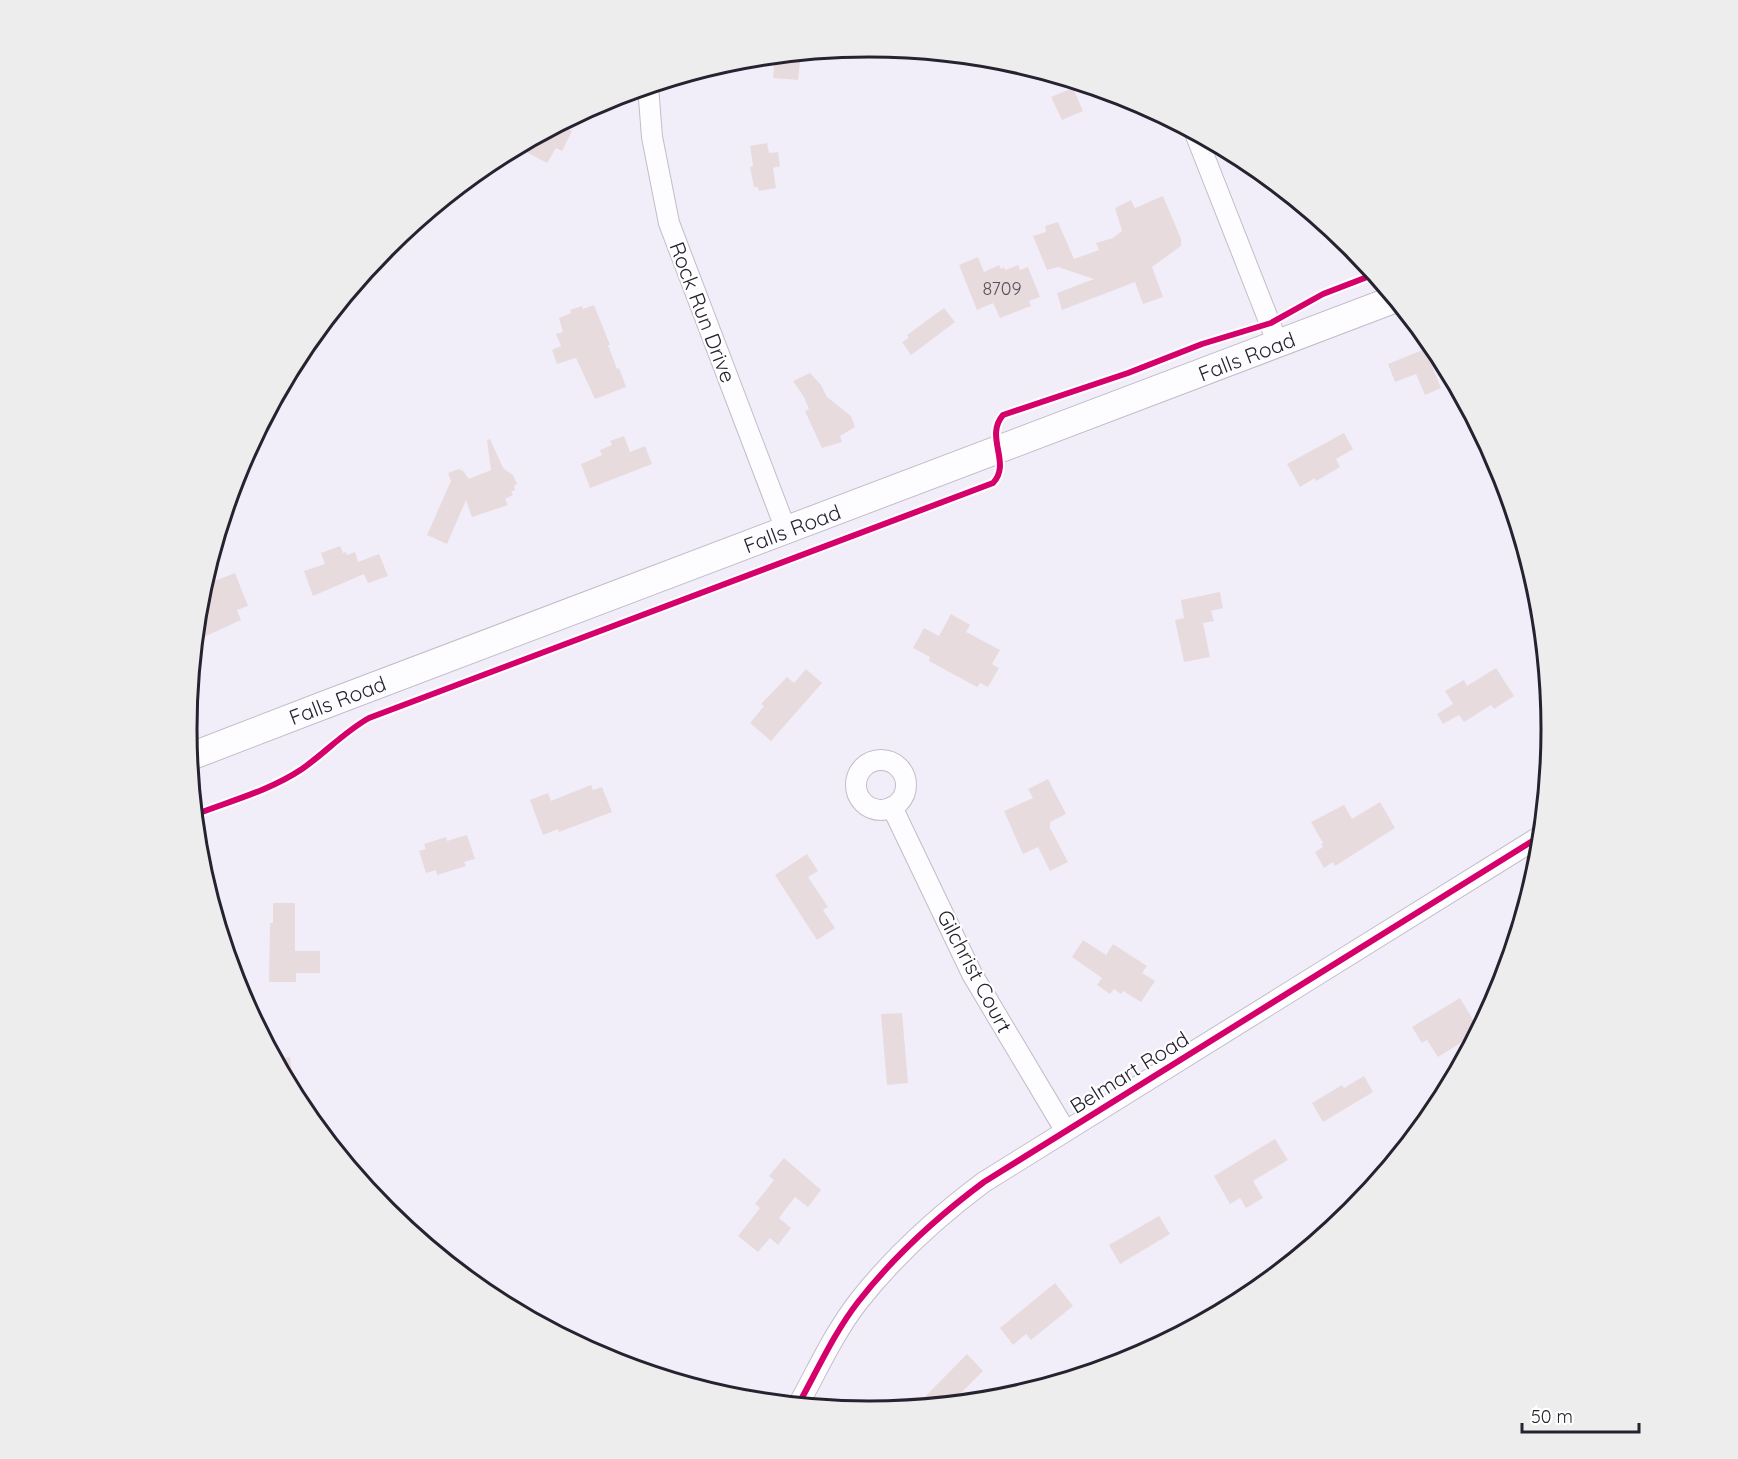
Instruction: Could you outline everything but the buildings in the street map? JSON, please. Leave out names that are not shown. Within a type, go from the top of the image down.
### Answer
[{"type":"main road","name":"Falls Road","points":[[198,754],[1388,302]]},
{"type":"street","name":"Rock Run Drive","points":[[649,95],[652,137],[669,223],[786,530]]},
{"type":"street","points":[[1199,144],[1278,344]]},
{"type":"street","name":"Gilchrist Court","points":[[892,807],[972,974],[1065,1130]]},
{"type":"street","name":"Belmart Road","points":[[802,1398],[857,1303],[899,1255],[944,1212],[976,1188],[1065,1130],[1532,841]]},
{"type":"cycle path","points":[[202,812],[263,790],[289,777],[369,718],[993,483],[1000,467],[996,432],[1003,415],[1128,373],[1202,344],[1271,323],[1323,294],[1367,277]]},
{"type":"cycle path","points":[[802,1398],[833,1339],[872,1285],[933,1223],[984,1182],[1532,841]]}]
